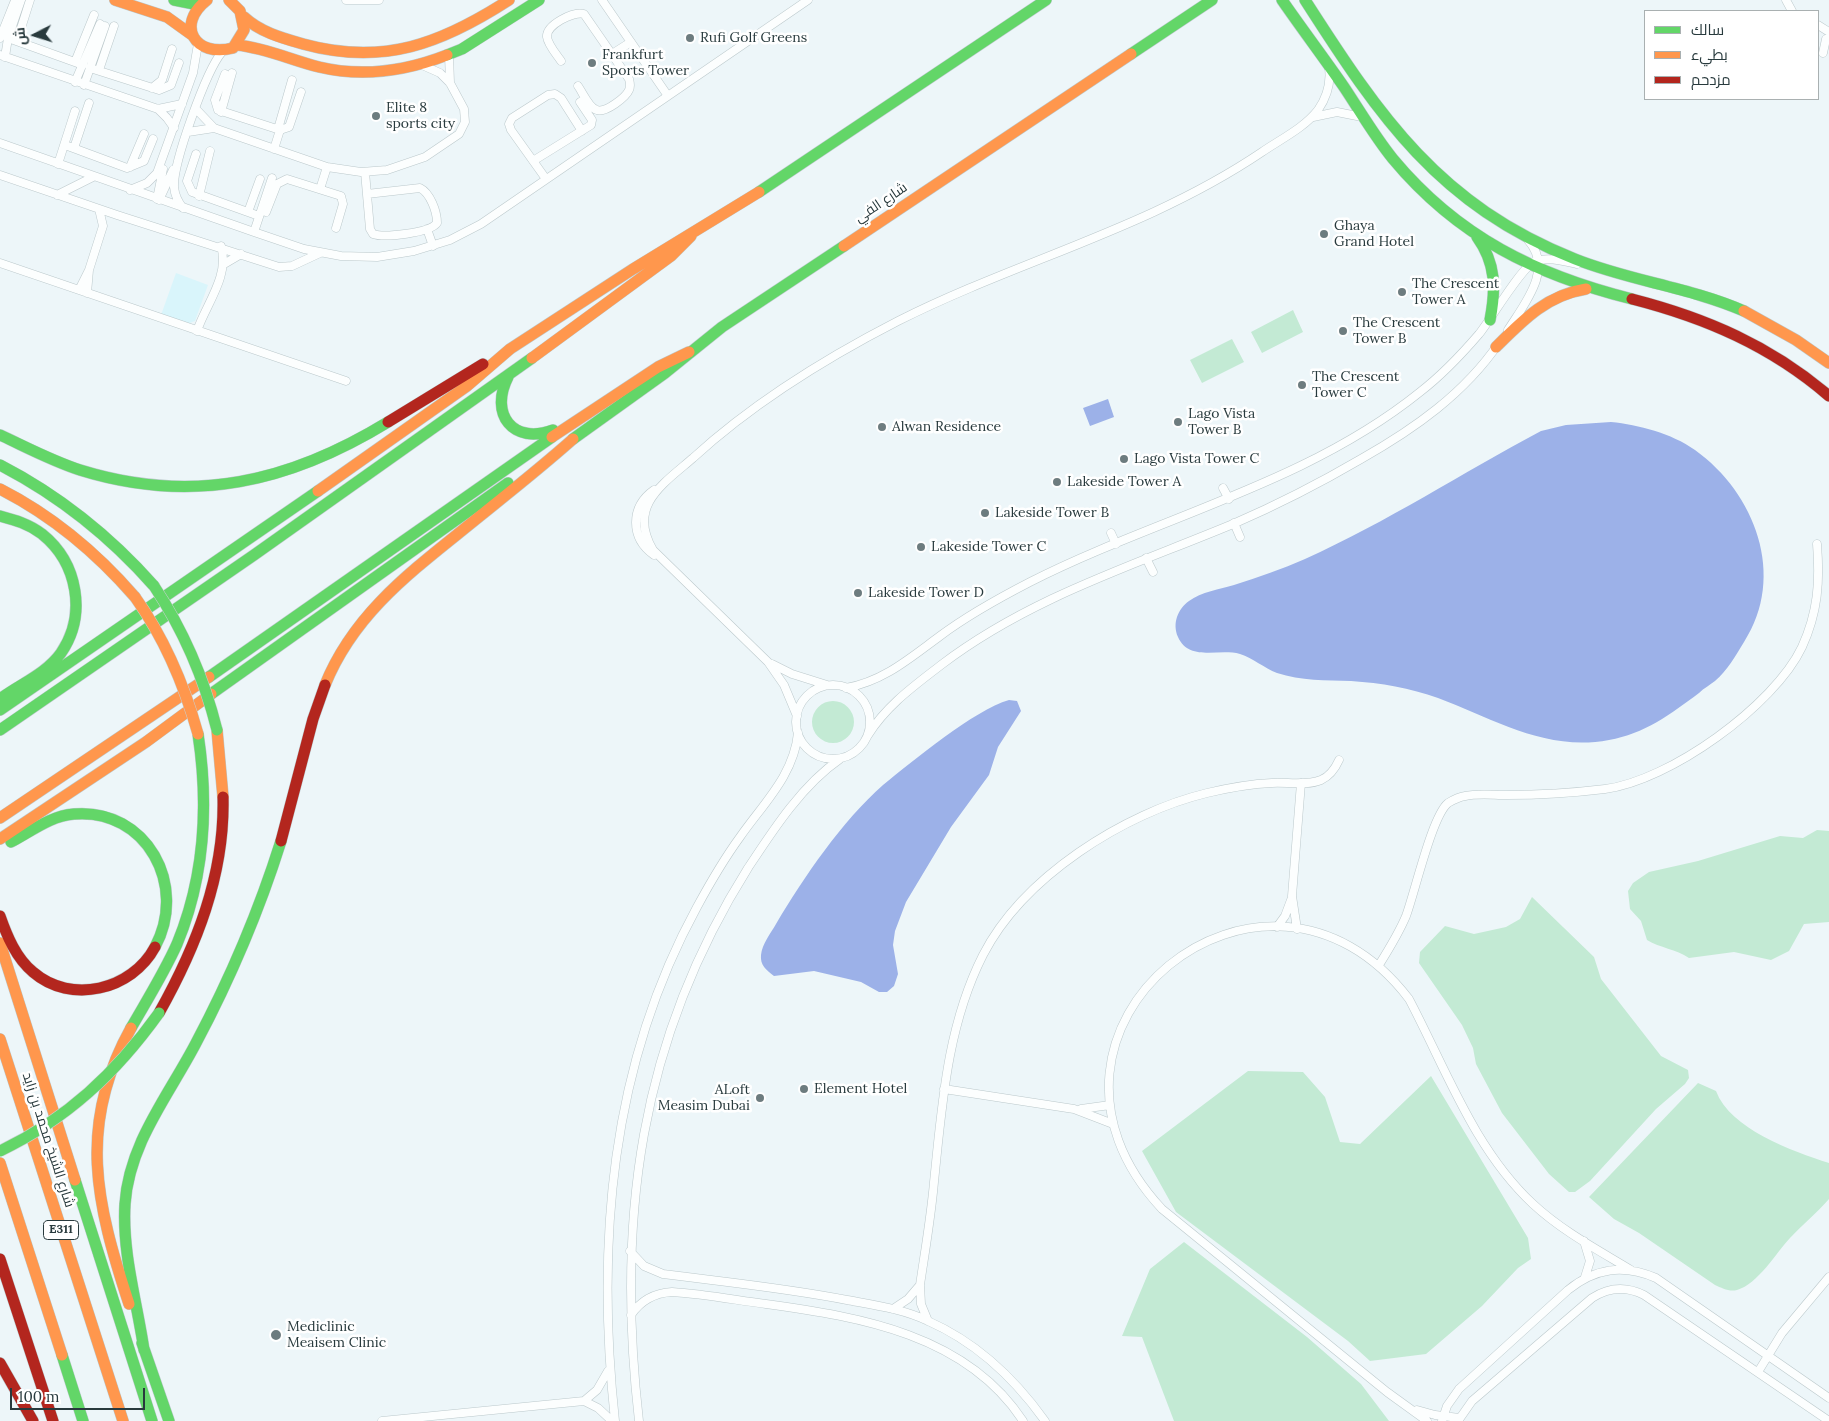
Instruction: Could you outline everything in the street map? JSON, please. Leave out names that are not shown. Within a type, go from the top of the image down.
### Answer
[{"type":"main road","points":[[115,0],[181,24],[195,40],[209,51],[222,52],[237,44],[244,32],[244,18]]},
{"type":"main road","points":[[174,0],[203,3]]},
{"type":"main road","points":[[233,2],[244,18],[256,28],[298,42],[339,52],[375,53],[411,48],[449,36],[479,20],[509,0]]},
{"type":"main road","points":[[508,20],[512,13],[531,0]]},
{"type":"main road","points":[[237,44],[253,46],[321,67],[340,70],[380,71],[420,64],[449,55],[478,40],[539,0]]},
{"type":"main road","points":[[0,435],[62,463],[121,480],[182,486],[243,482],[281,474],[334,453],[510,349],[633,269],[691,236],[1046,0]]},
{"type":"main road","name":"شارع الفي","points":[[572,439],[666,373],[689,352],[722,327],[1212,0]]},
{"type":"main road","points":[[1282,0],[1388,152],[1432,199],[1471,230],[1536,265],[1590,289],[1687,314],[1722,328],[1786,362],[1829,396]]},
{"type":"main road","points":[[1305,0],[1372,100],[1426,164],[1466,198],[1541,244],[1596,267],[1685,289],[1739,309],[1790,335],[1829,364]]},
{"type":"main road","points":[[195,40],[191,19],[203,3]]},
{"type":"main road","points":[[1471,230],[1485,248],[1496,278],[1490,320]]},
{"type":"main road","points":[[0,730],[224,577],[512,372],[663,262],[691,236]]},
{"type":"main road","points":[[1496,347],[1531,312],[1548,300],[1567,292],[1590,289]]},
{"type":"main road","points":[[0,710],[213,565],[467,386],[510,349]]},
{"type":"main road","points":[[0,818],[252,647],[530,451],[664,363],[689,352]]},
{"type":"main road","points":[[512,372],[502,387],[499,405],[506,421],[520,432],[531,436],[543,435],[567,421],[588,414]]},
{"type":"main road","points":[[0,839],[146,742],[260,658],[572,439]]},
{"type":"main road","points":[[144,1350],[124,1232],[125,1198],[132,1164],[144,1133],[180,1072],[213,1009],[252,921],[284,831],[312,719],[322,689],[349,639],[367,614],[386,594],[537,471],[572,439]]},
{"type":"main road","points":[[0,465],[54,495],[90,522],[124,552],[154,586],[178,623],[196,660],[206,688],[218,730],[224,790],[223,832],[217,874],[206,914],[191,954],[159,1013],[130,1053],[85,1099],[38,1132],[0,1152]]},
{"type":"main road","points":[[0,489],[35,508],[70,531],[102,560],[136,597],[156,626],[176,665],[191,706],[198,734],[203,766],[205,806],[202,846],[195,886],[174,949],[122,1043],[109,1073],[101,1103],[96,1140],[96,1178],[102,1214],[168,1421]]},
{"type":"main road","points":[[0,516],[28,524],[53,543],[70,570],[77,601],[72,632],[56,659],[39,674],[0,699]]},
{"type":"main road","points":[[0,846],[35,827],[59,817],[85,814],[116,820],[134,831],[149,845],[165,873],[170,904],[163,935],[153,954],[132,976],[104,988],[75,990],[55,986],[29,970],[11,947],[0,916]]},
{"type":"main road","points":[[0,943],[152,1421]]},
{"type":"main road","name":"شارع الشيخ محمد بن زايد","points":[[0,1040],[123,1421]]},
{"type":"main road","name":"E311","points":[[0,1163],[83,1421]]},
{"type":"main road","points":[[0,1259],[53,1421]]},
{"type":"main road","points":[[0,1363],[33,1421]]},
{"type":"street","points":[[17,41],[30,0]]},
{"type":"street","points":[[346,0],[379,0]]},
{"type":"street","points":[[602,0],[668,96]]},
{"type":"street","points":[[0,143],[184,209],[320,253],[350,257],[377,257],[433,246],[481,224],[808,0]]},
{"type":"street","points":[[18,2],[4,38],[3,56],[158,109],[174,128]]},
{"type":"street","points":[[561,62],[547,40],[547,33],[551,27],[576,12],[588,16],[631,85],[627,94],[601,111],[593,108],[578,86]]},
{"type":"street","points":[[75,62],[94,15]]},
{"type":"street","points":[[84,85],[87,66],[102,25]]},
{"type":"street","points":[[99,70],[114,26]]},
{"type":"street","points":[[1823,53],[1825,37]]},
{"type":"street","points":[[4,38],[159,90],[171,85],[180,63]]},
{"type":"street","points":[[129,190],[143,186],[151,180],[166,150],[193,73],[195,40]]},
{"type":"street","points":[[612,54],[631,42]]},
{"type":"street","points":[[152,88],[162,80],[172,49]]},
{"type":"street","points":[[184,209],[177,199],[174,187],[181,153],[209,72],[222,52]]},
{"type":"street","points":[[449,55],[450,83]]},
{"type":"street","points":[[196,109],[214,128],[327,167],[365,172],[387,170],[413,163],[459,134],[466,116],[460,100],[450,83],[434,69],[420,64]]},
{"type":"street","points":[[613,1421],[609,1369],[606,1272],[612,1183],[621,1118],[637,1053],[658,990],[688,923],[732,848],[790,767],[798,733],[797,716],[784,685],[768,662],[661,558],[644,546],[638,537],[635,522],[638,506],[644,497],[662,485],[701,450],[754,409],[810,371],[868,337],[956,294],[1079,246],[1168,206],[1252,158],[1311,118],[1321,105],[1328,90],[1328,65]]},
{"type":"street","points":[[75,82],[87,66]]},
{"type":"street","points":[[228,73],[215,100],[216,106],[221,112],[279,130],[290,127],[300,92]]},
{"type":"street","points":[[274,149],[292,80]]},
{"type":"street","points":[[546,179],[510,127],[510,121],[514,116],[548,96],[555,94],[561,98],[582,131]]},
{"type":"street","points":[[74,148],[89,103]]},
{"type":"street","points":[[533,161],[590,126],[592,120],[578,103]]},
{"type":"street","points":[[158,109],[182,104]]},
{"type":"street","points":[[58,164],[76,111]]},
{"type":"street","points":[[1311,118],[1337,112],[1363,117]]},
{"type":"street","points":[[188,132],[214,128]]},
{"type":"street","points":[[130,167],[144,134]]},
{"type":"street","points":[[65,145],[121,167],[130,167],[146,159],[153,140]]},
{"type":"street","points":[[158,199],[166,150]]},
{"type":"street","points":[[199,196],[210,151]]},
{"type":"street","points":[[158,199],[181,153]]},
{"type":"street","points":[[196,154],[188,181],[192,192],[248,212],[263,214]]},
{"type":"street","points":[[320,189],[327,167]]},
{"type":"street","points":[[365,172],[370,229],[375,235],[401,234],[435,226],[437,219],[428,194],[423,189],[413,187],[367,194]]},
{"type":"street","points":[[0,174],[117,215],[221,246],[283,267],[292,266],[320,253]]},
{"type":"street","points":[[57,195],[93,177]]},
{"type":"street","points":[[263,214],[272,178]]},
{"type":"street","points":[[248,212],[260,179]]},
{"type":"street","points":[[254,232],[277,184],[283,180],[339,195],[343,199],[336,228]]},
{"type":"street","points":[[78,290],[89,270],[103,226],[99,209]]},
{"type":"street","points":[[103,226],[117,215]]},
{"type":"street","points":[[427,229],[433,246]]},
{"type":"street","points":[[639,1421],[633,1371],[630,1251],[635,1186],[647,1114],[665,1044],[691,976],[723,910],[758,853],[814,781],[840,758],[857,750],[884,713],[903,694],[996,626],[1039,603],[1234,523],[1339,472],[1416,425],[1455,394],[1496,347],[1531,292],[1536,265],[1534,247],[1522,233]]},
{"type":"street","points":[[197,331],[208,311],[224,264],[221,246]]},
{"type":"street","points":[[224,264],[241,254]]},
{"type":"street","points":[[768,662],[792,674],[829,686],[846,688],[880,678],[948,630],[1006,594],[1052,571],[1229,499],[1329,450],[1394,411],[1437,379],[1466,349],[1536,265],[1550,259],[1596,267]]},
{"type":"street","points":[[0,263],[346,381]]},
{"type":"street","points":[[87,293],[89,270]]},
{"type":"street","points":[[205,334],[208,311]]},
{"type":"street","points":[[1223,488],[1229,499]]},
{"type":"street","points":[[1234,523],[1240,537]]},
{"type":"street","points":[[1111,533],[1116,544]]},
{"type":"street","points":[[1378,965],[1401,926],[1417,883],[1436,818],[1448,803],[1466,796],[1570,792],[1607,789],[1628,783],[1686,757],[1722,733],[1754,708],[1793,664],[1808,633],[1820,581],[1817,544]]},
{"type":"street","points":[[1146,558],[1153,572]]},
{"type":"street","points":[[797,716],[800,707],[812,692],[829,686]]},
{"type":"street","points":[[846,688],[856,694],[868,712],[868,735]]},
{"type":"street","points":[[798,733],[806,747],[819,756],[840,758]]},
{"type":"street","points":[[928,1321],[921,1304],[920,1285],[944,1089],[958,1020],[984,954],[1012,915],[1047,878],[1093,842],[1159,808],[1193,796],[1242,786],[1315,782],[1327,777],[1339,760]]},
{"type":"street","points":[[1276,927],[1288,910],[1292,896],[1301,783]]},
{"type":"street","points":[[1292,896],[1297,929]]},
{"type":"street","points":[[1427,1421],[1387,1392],[1162,1209],[1147,1193],[1128,1163],[1113,1124],[1110,1105],[1110,1072],[1118,1036],[1136,999],[1148,983],[1179,956],[1202,943],[1237,931],[1276,927],[1297,929],[1345,944],[1378,965],[1408,999],[1472,1123],[1496,1162],[1533,1204],[1584,1241],[1631,1270],[1656,1278],[1829,1398]]},
{"type":"street","points":[[944,1089],[1074,1109],[1113,1124]]},
{"type":"street","points":[[1074,1109],[1110,1105]]},
{"type":"street","points":[[1584,1241],[1590,1261],[1585,1277]]},
{"type":"street","points":[[630,1251],[644,1266],[663,1274],[778,1288],[893,1309],[928,1321],[968,1344],[986,1357],[1019,1388],[1045,1421]]},
{"type":"street","points":[[1442,1419],[1459,1388],[1585,1277],[1611,1269],[1631,1270]]},
{"type":"street","points":[[1758,1372],[1790,1322],[1829,1277]]},
{"type":"street","points":[[893,1309],[908,1299],[920,1285]]},
{"type":"street","points":[[1410,1408],[1442,1419],[1459,1419],[1472,1401],[1592,1298],[1600,1293],[1618,1288],[1636,1291],[1644,1295],[1829,1421]]},
{"type":"street","points":[[631,1316],[644,1301],[662,1292],[672,1292],[811,1310],[880,1325],[922,1339],[968,1364],[994,1386],[1024,1421]]},
{"type":"street","points":[[584,1401],[602,1384],[609,1369]]},
{"type":"street","points":[[382,1421],[584,1401],[598,1408],[613,1421]]},
{"type":"shaded area","points":[[176,273],[208,285],[195,321],[187,324],[161,315]]},
{"type":"green space","points":[[1293,310],[1303,332],[1262,353],[1251,332]]},
{"type":"green space","points":[[1232,339],[1244,362],[1202,383],[1190,360]]},
{"type":"green space","points":[[837,701],[845,704],[851,710],[854,722],[851,734],[845,740],[829,743],[821,740],[815,734],[812,718],[815,710],[821,704]]},
{"type":"green space","points":[[1817,830],[1829,831],[1829,922],[1804,924],[1789,951],[1771,960],[1734,952],[1689,958],[1647,940],[1641,921],[1630,909],[1628,891],[1633,883],[1649,872],[1698,861],[1780,836],[1803,838]]},
{"type":"green space","points":[[1532,897],[1594,957],[1601,979],[1661,1056],[1688,1070],[1689,1078],[1685,1084],[1656,1109],[1590,1181],[1575,1192],[1569,1192],[1549,1174],[1502,1113],[1476,1064],[1473,1048],[1462,1025],[1419,963],[1420,952],[1445,926],[1474,934],[1506,927],[1520,919]]},
{"type":"green space","points":[[1248,1071],[1303,1072],[1325,1097],[1340,1142],[1360,1144],[1431,1076],[1528,1238],[1531,1259],[1518,1268],[1482,1306],[1426,1354],[1370,1361],[1348,1341],[1176,1212],[1142,1151]]},
{"type":"green space","points":[[1698,1083],[1716,1091],[1723,1105],[1734,1117],[1764,1137],[1829,1163],[1829,1199],[1790,1238],[1759,1275],[1745,1287],[1737,1290],[1728,1290],[1715,1285],[1639,1233],[1614,1219],[1589,1197]]},
{"type":"green space","points":[[1184,1242],[1307,1337],[1361,1384],[1389,1421],[1174,1421],[1142,1337],[1122,1336],[1150,1269]]},
{"type":"water","points":[[1108,399],[1114,417],[1090,426],[1083,408]]},
{"type":"water","points":[[1611,422],[1633,425],[1665,434],[1695,450],[1716,468],[1734,489],[1748,512],[1758,537],[1763,564],[1763,590],[1757,617],[1731,663],[1715,681],[1678,708],[1645,728],[1622,737],[1586,743],[1542,738],[1500,724],[1417,691],[1373,683],[1314,680],[1286,676],[1272,671],[1240,654],[1197,652],[1183,645],[1178,637],[1176,622],[1179,612],[1185,604],[1194,598],[1279,570],[1335,545],[1541,431],[1566,425]]},
{"type":"water","points":[[1009,700],[1017,701],[1021,711],[998,747],[989,775],[951,827],[906,902],[895,931],[893,945],[898,974],[894,986],[887,992],[879,992],[861,982],[814,971],[774,976],[768,972],[761,959],[763,947],[767,939],[811,869],[853,815],[883,785],[944,737],[979,714]]},
{"type":"traffic: fast","points":[[174,0],[199,5]]},
{"type":"traffic: fast","points":[[447,55],[462,49],[539,0]]},
{"type":"traffic: fast","points":[[759,192],[1046,0]]},
{"type":"traffic: fast","points":[[1131,54],[1212,0]]},
{"type":"traffic: fast","points":[[1282,0],[1344,87],[1386,151],[1418,186],[1444,210],[1472,231],[1531,265],[1563,278],[1632,299]]},
{"type":"traffic: fast","points":[[1305,0],[1360,82],[1417,153],[1450,184],[1486,212],[1527,237],[1575,259],[1596,267],[1702,296],[1744,311]]},
{"type":"traffic: fast","points":[[1477,237],[1488,257],[1493,277],[1494,287],[1490,320]]},
{"type":"traffic: fast","points":[[573,439],[665,373],[722,327],[844,246]]},
{"type":"traffic: fast","points":[[0,730],[254,555],[532,358]]},
{"type":"traffic: fast","points":[[508,377],[501,403],[503,414],[508,423],[516,430],[526,433],[539,434],[553,430]]},
{"type":"traffic: fast","points":[[0,435],[80,470],[122,480],[162,486],[201,486],[240,482],[277,473],[314,460],[351,443],[388,422]]},
{"type":"traffic: fast","points":[[209,677],[552,437]]},
{"type":"traffic: fast","points":[[0,465],[43,490],[83,518],[137,567],[154,586]]},
{"type":"traffic: fast","points":[[211,694],[508,483]]},
{"type":"traffic: fast","points":[[0,710],[318,491]]},
{"type":"traffic: fast","points":[[0,516],[32,528],[42,534],[54,546],[64,559],[71,574],[76,606],[69,638],[61,653],[48,667],[0,699]]},
{"type":"traffic: fast","points":[[154,586],[175,620],[192,655],[206,692],[217,730]]},
{"type":"traffic: fast","points":[[131,1028],[177,944],[194,893],[199,867],[204,814],[198,734]]},
{"type":"traffic: fast","points":[[11,842],[49,821],[74,814],[100,815],[122,824],[140,837],[154,855],[163,877],[167,900],[164,924],[155,947]]},
{"type":"traffic: fast","points":[[144,1350],[126,1241],[125,1204],[128,1182],[142,1140],[221,994],[253,919],[281,841]]},
{"type":"traffic: fast","points":[[0,1151],[47,1124],[88,1092],[107,1075],[143,1035],[159,1013]]},
{"type":"traffic: fast","points":[[75,1180],[152,1421]]},
{"type":"traffic: fast","points":[[142,1343],[169,1421]]},
{"type":"traffic: fast","points":[[62,1355],[83,1421]]},
{"type":"traffic: slow","points":[[115,0],[167,17],[192,35]]},
{"type":"traffic: slow","points":[[207,0],[197,10],[192,19],[191,29],[194,37],[200,44],[208,48],[220,50],[233,48],[244,30],[240,11],[229,0]]},
{"type":"traffic: slow","points":[[244,17],[264,31],[279,37],[332,50],[359,53],[410,47],[435,39],[459,29],[509,0]]},
{"type":"traffic: slow","points":[[237,45],[268,51],[319,67],[351,72],[383,71],[400,68],[431,61],[447,55]]},
{"type":"traffic: slow","points":[[844,246],[1131,54]]},
{"type":"traffic: slow","points":[[510,349],[633,269],[759,192]]},
{"type":"traffic: slow","points":[[532,358],[671,256],[691,236]]},
{"type":"traffic: slow","points":[[1496,347],[1536,310],[1559,297],[1586,289]]},
{"type":"traffic: slow","points":[[1744,311],[1796,340],[1829,363]]},
{"type":"traffic: slow","points":[[318,491],[467,386],[510,349]]},
{"type":"traffic: slow","points":[[552,437],[658,367],[689,352]]},
{"type":"traffic: slow","points":[[325,685],[336,661],[350,639],[382,600],[419,566],[573,439]]},
{"type":"traffic: slow","points":[[0,489],[38,511],[73,536],[105,565],[135,597]]},
{"type":"traffic: slow","points":[[135,597],[156,629],[172,662],[198,734]]},
{"type":"traffic: slow","points":[[0,818],[209,677]]},
{"type":"traffic: slow","points":[[0,839],[146,742],[211,694]]},
{"type":"traffic: slow","points":[[217,730],[223,797]]},
{"type":"traffic: slow","points":[[0,943],[75,1180]]},
{"type":"traffic: slow","points":[[129,1304],[108,1232],[97,1164],[98,1131],[103,1098],[114,1064],[131,1028]]},
{"type":"traffic: slow","points":[[0,1039],[123,1421]]},
{"type":"traffic: slow","points":[[0,1163],[62,1355]]},
{"type":"traffic: jam","points":[[1632,299],[1686,315],[1761,348],[1807,378],[1829,396]]},
{"type":"traffic: jam","points":[[388,422],[483,364]]},
{"type":"traffic: jam","points":[[281,841],[313,719],[325,685]]},
{"type":"traffic: jam","points":[[159,1013],[185,962],[206,910],[219,854],[223,797]]},
{"type":"traffic: jam","points":[[0,916],[13,946],[27,966],[48,982],[65,988],[82,990],[100,988],[116,983],[132,974],[145,962],[155,947]]},
{"type":"traffic: jam","points":[[0,1259],[53,1421]]},
{"type":"traffic: jam","points":[[0,1363],[33,1421]]},
{"type":"place","name":"Rufi Golf Greens","points":[[690,38]]},
{"type":"place","name":"Frankfurt Sports Tower","points":[[592,63]]},
{"type":"place","name":"Elite 8 sports city","points":[[376,116]]},
{"type":"place","name":"Ghaya Grand Hotel","points":[[1324,234]]},
{"type":"place","name":"The Crescent Tower A","points":[[1402,292]]},
{"type":"place","name":"The Crescent Tower B","points":[[1343,331]]},
{"type":"place","name":"The Crescent Tower C","points":[[1302,385]]},
{"type":"place","name":"Lago Vista Tower B","points":[[1178,422]]},
{"type":"place","name":"Alwan Residence","points":[[882,427]]},
{"type":"place","name":"Lago Vista Tower C","points":[[1124,459]]},
{"type":"place","name":"Lakeside Tower A","points":[[1057,482]]},
{"type":"place","name":"Lakeside Tower B","points":[[985,513]]},
{"type":"place","name":"Lakeside Tower C","points":[[921,547]]},
{"type":"place","name":"Lakeside Tower D","points":[[858,593]]},
{"type":"place","name":"Element Hotel","points":[[804,1089]]},
{"type":"place","name":"ALoft Measim Dubai","points":[[760,1098]]},
{"type":"place","name":"Mediclinic Meaisem Clinic","points":[[276,1335]]}]
